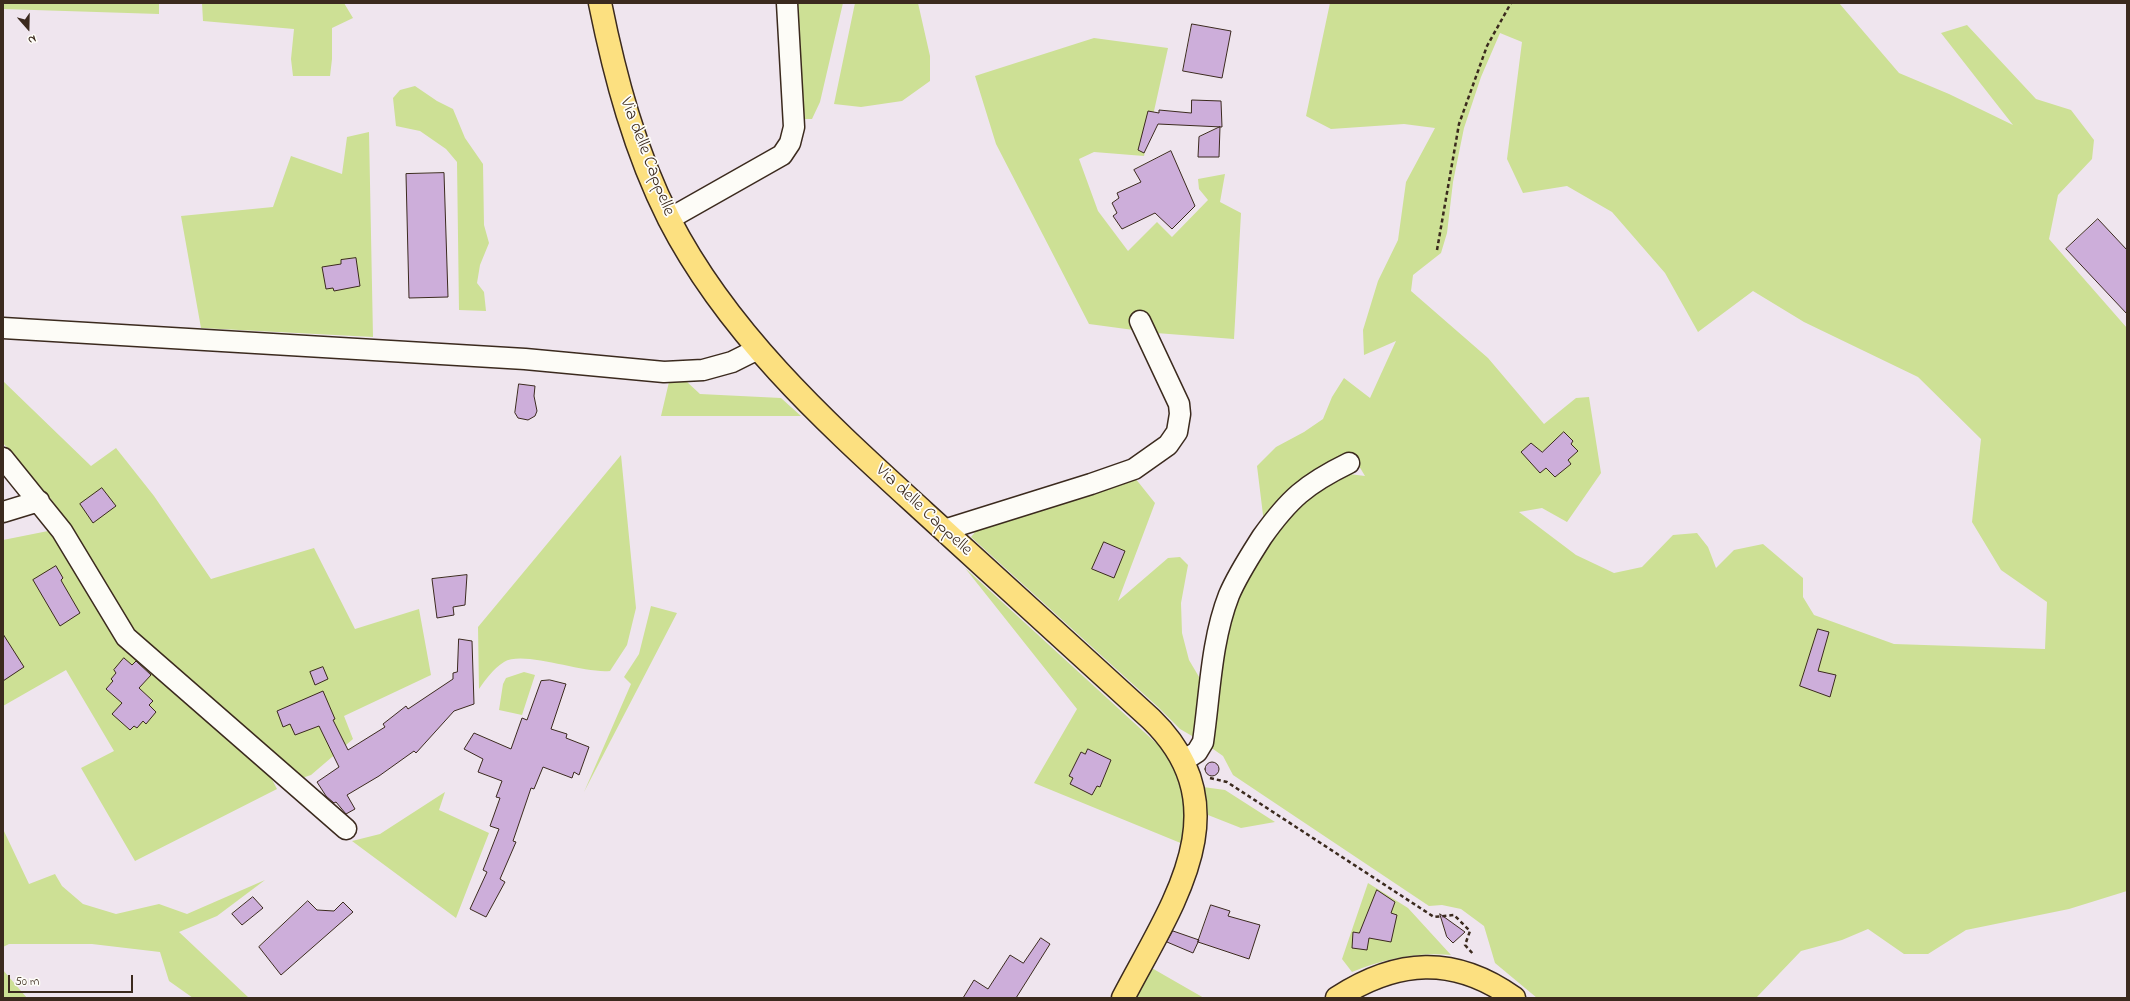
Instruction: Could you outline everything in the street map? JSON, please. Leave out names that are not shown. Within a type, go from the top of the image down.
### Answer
[{"type":"main road","name":"Via delle Cappelle","points":[[600,3],[625,104],[643,160],[669,220],[704,279],[758,350],[821,416],[1190,757],[1196,816],[1193,849],[1180,889],[1123,998]]},
{"type":"main road","points":[[1337,998],[1354,987],[1376,976],[1401,970],[1422,968],[1464,972],[1480,978],[1514,998]]},
{"type":"street","points":[[669,220],[782,155],[790,143],[794,127],[787,3]]},
{"type":"street","points":[[944,530],[1134,469],[1168,445],[1177,432],[1179,404],[1140,321]]},
{"type":"street","points":[[3,328],[526,359],[664,372],[703,370],[732,362],[758,350]]},
{"type":"street","points":[[3,458],[62,530],[126,637],[346,829]]},
{"type":"street","points":[[1190,757],[1203,742],[1217,641],[1229,596],[1239,574],[1281,512],[1302,489],[1323,476],[1349,463]]},
{"type":"street","points":[[3,512],[39,502]]},
{"type":"path","points":[[1437,250],[1459,124],[1487,46],[1512,3]]},
{"type":"path","points":[[1190,757],[1204,760],[1202,770],[1211,779],[1227,782],[1434,917],[1454,915],[1470,931],[1465,945],[1475,956]]},
{"type":"green space","points":[[3,3],[159,3],[159,14],[3,9]]},
{"type":"green space","points":[[202,3],[344,3],[353,18],[332,28],[332,59],[330,76],[293,76],[291,59],[294,29],[203,21]]},
{"type":"green space","points":[[797,3],[843,3],[820,102],[812,119],[803,119]]},
{"type":"green space","points":[[855,3],[918,3],[930,56],[930,81],[902,101],[861,107],[834,104]]},
{"type":"green space","points":[[1330,3],[1839,3],[1899,73],[1949,94],[2013,125],[1941,33],[1967,25],[2036,99],[2071,110],[2094,140],[2092,159],[2058,195],[2049,239],[2127,328],[2127,891],[2069,909],[1966,930],[1928,954],[1904,954],[1868,929],[1842,940],[1801,951],[1756,998],[1537,998],[1495,963],[1484,926],[1461,909],[1442,905],[1429,906],[1233,775],[1223,756],[1206,744],[1234,596],[1296,504],[1330,480],[1349,474],[1365,476],[1353,456],[1324,466],[1301,480],[1291,489],[1264,523],[1257,466],[1276,447],[1304,432],[1323,419],[1332,397],[1344,378],[1370,398],[1396,341],[1364,355],[1363,330],[1378,281],[1398,240],[1406,182],[1435,128],[1404,124],[1331,129],[1306,116]],"holes":[[[1500,33],[1522,42],[1507,159],[1523,193],[1567,186],[1612,212],[1665,273],[1698,332],[1753,291],[1804,322],[1918,377],[1981,439],[1972,522],[2001,570],[2047,602],[2045,649],[1894,644],[1814,615],[1803,597],[1803,578],[1763,544],[1734,550],[1716,568],[1708,547],[1697,533],[1673,535],[1642,567],[1614,573],[1576,555],[1519,512],[1542,508],[1567,522],[1601,473],[1589,397],[1576,398],[1544,424],[1488,358],[1411,291],[1413,275],[1441,253],[1447,233],[1453,182],[1464,128],[1481,77]]]},
{"type":"green space","points":[[1094,38],[1168,48],[1144,156],[1094,152],[1079,159],[1098,211],[1128,251],[1157,222],[1172,237],[1208,200],[1199,189],[1198,179],[1225,174],[1220,202],[1241,213],[1234,339],[1156,333],[1089,324],[996,144],[975,76]]},
{"type":"green space","points":[[415,86],[437,101],[453,109],[465,138],[483,164],[484,225],[489,243],[480,265],[477,283],[484,292],[486,311],[459,310],[457,162],[446,149],[420,131],[396,126],[393,98],[400,90]]},
{"type":"green space","points":[[369,132],[373,337],[201,328],[181,216],[273,207],[291,156],[342,174],[347,137]]},
{"type":"green space","points":[[3,381],[91,466],[116,448],[154,496],[211,579],[314,548],[355,629],[419,609],[431,675],[344,716],[353,739],[311,775],[302,778],[130,632],[68,524],[51,499],[3,443]]},
{"type":"green space","points":[[686,381],[700,394],[781,398],[801,416],[661,416],[669,382]]},
{"type":"green space","points":[[621,455],[636,608],[627,645],[610,671],[585,669],[539,660],[513,659],[504,662],[496,668],[479,689],[478,627]]},
{"type":"green space","points":[[1135,478],[1155,503],[1118,601],[1168,558],[1180,557],[1188,565],[1181,603],[1182,633],[1189,660],[1205,687],[1199,740],[1180,729],[1158,707],[971,537],[976,531]]},
{"type":"green space","points":[[53,530],[106,619],[264,764],[277,789],[135,861],[81,768],[114,751],[66,670],[3,706],[3,540]]},
{"type":"green space","points":[[965,568],[1167,753],[1182,788],[1184,807],[1183,844],[1034,783],[1077,709]]},
{"type":"green space","points":[[651,606],[677,613],[584,792],[631,684],[624,677],[639,654]]},
{"type":"green space","points":[[524,672],[535,675],[522,715],[499,710],[503,684],[506,678]]},
{"type":"green space","points":[[1203,787],[1225,790],[1275,822],[1241,828],[1208,815]]},
{"type":"green space","points":[[445,792],[439,810],[489,833],[456,918],[352,841],[380,834]]},
{"type":"green space","points":[[3,829],[29,884],[55,874],[62,886],[83,904],[116,914],[159,904],[187,914],[265,880],[217,916],[179,932],[249,998],[193,998],[169,981],[160,952],[92,944],[9,944],[3,947]]},
{"type":"green space","points":[[1368,883],[1408,908],[1451,955],[1438,954],[1388,960],[1352,972],[1342,959]]},
{"type":"green space","points":[[1150,967],[1204,998],[1134,998]]},
{"type":"green space","points":[[3,970],[27,998],[3,998]]},
{"type":"building","points":[[1192,24],[1231,31],[1222,78],[1183,71]]},
{"type":"building","points":[[1192,100],[1221,101],[1222,127],[1158,124],[1144,153],[1138,150],[1148,111],[1159,113],[1159,110],[1191,113]]},
{"type":"building","points":[[1220,127],[1219,157],[1198,157],[1199,137]]},
{"type":"building","points":[[1171,151],[1195,206],[1172,229],[1155,213],[1122,229],[1113,216],[1117,213],[1112,203],[1119,198],[1117,193],[1141,182],[1134,170]]},
{"type":"building","points":[[444,173],[448,297],[409,298],[406,174]]},
{"type":"building","points":[[2098,219],[2127,250],[2127,314],[2066,249]]},
{"type":"building","points":[[356,258],[360,286],[334,291],[333,288],[326,289],[322,267],[341,264],[341,260]]},
{"type":"building","points":[[519,384],[535,386],[534,396],[537,411],[535,416],[528,420],[518,418],[515,413]]},
{"type":"building","points":[[1564,432],[1573,441],[1571,444],[1578,451],[1568,460],[1571,464],[1555,477],[1546,468],[1540,473],[1521,452],[1531,443],[1542,452]]},
{"type":"building","points":[[102,488],[116,506],[93,523],[80,504]]},
{"type":"building","points":[[1104,542],[1125,551],[1114,578],[1092,569]]},
{"type":"building","points":[[56,566],[63,578],[61,580],[62,582],[80,613],[60,626],[33,580]]},
{"type":"building","points":[[467,575],[465,605],[453,607],[454,615],[437,618],[432,579]]},
{"type":"building","points":[[1818,629],[1829,632],[1818,671],[1836,675],[1830,697],[1800,686]]},
{"type":"building","points":[[3,634],[24,667],[3,681]]},
{"type":"building","points":[[459,639],[472,641],[474,704],[454,711],[416,753],[414,751],[379,776],[347,795],[355,809],[346,814],[336,802],[334,803],[326,796],[317,782],[339,767],[319,726],[295,735],[290,724],[283,727],[277,711],[323,691],[335,719],[333,720],[348,750],[385,727],[383,724],[406,706],[408,709],[453,679],[453,673],[457,672]]},
{"type":"building","points":[[124,658],[132,665],[136,661],[151,675],[139,688],[153,701],[149,705],[156,712],[146,724],[143,721],[137,728],[134,726],[130,730],[112,714],[122,703],[106,689],[113,681],[111,679],[116,673],[114,670]]},
{"type":"building","points":[[323,667],[328,679],[315,685],[310,672]]},
{"type":"building","points":[[550,680],[566,684],[551,729],[567,734],[566,738],[589,747],[579,775],[574,772],[572,778],[543,767],[534,789],[531,788],[513,841],[516,842],[500,879],[505,882],[486,917],[470,909],[487,872],[483,870],[499,829],[490,826],[500,798],[496,797],[502,781],[478,772],[483,759],[464,749],[474,733],[511,749],[522,718],[527,720],[541,681]]},
{"type":"building","points":[[1088,749],[1111,760],[1100,787],[1097,786],[1092,795],[1070,784],[1073,778],[1069,776],[1081,752],[1085,754]]},
{"type":"building","points":[[1209,762],[1215,762],[1219,766],[1219,772],[1215,776],[1209,776],[1205,772],[1205,766]]},
{"type":"building","points":[[1377,890],[1395,902],[1391,913],[1397,915],[1391,942],[1369,938],[1367,950],[1352,948],[1353,932],[1359,933]]},
{"type":"building","points":[[253,897],[263,908],[242,925],[232,914]]},
{"type":"building","points":[[308,901],[317,910],[334,911],[343,902],[353,912],[281,975],[259,947]]},
{"type":"building","points":[[1211,905],[1230,911],[1228,916],[1260,925],[1249,959],[1198,942]]},
{"type":"building","points":[[1440,914],[1465,932],[1453,943],[1447,937]]},
{"type":"building","points":[[1173,931],[1199,940],[1193,953],[1167,942]]},
{"type":"building","points":[[1041,938],[1050,944],[1016,998],[963,998],[974,980],[988,989],[1010,955],[1023,963]]}]
